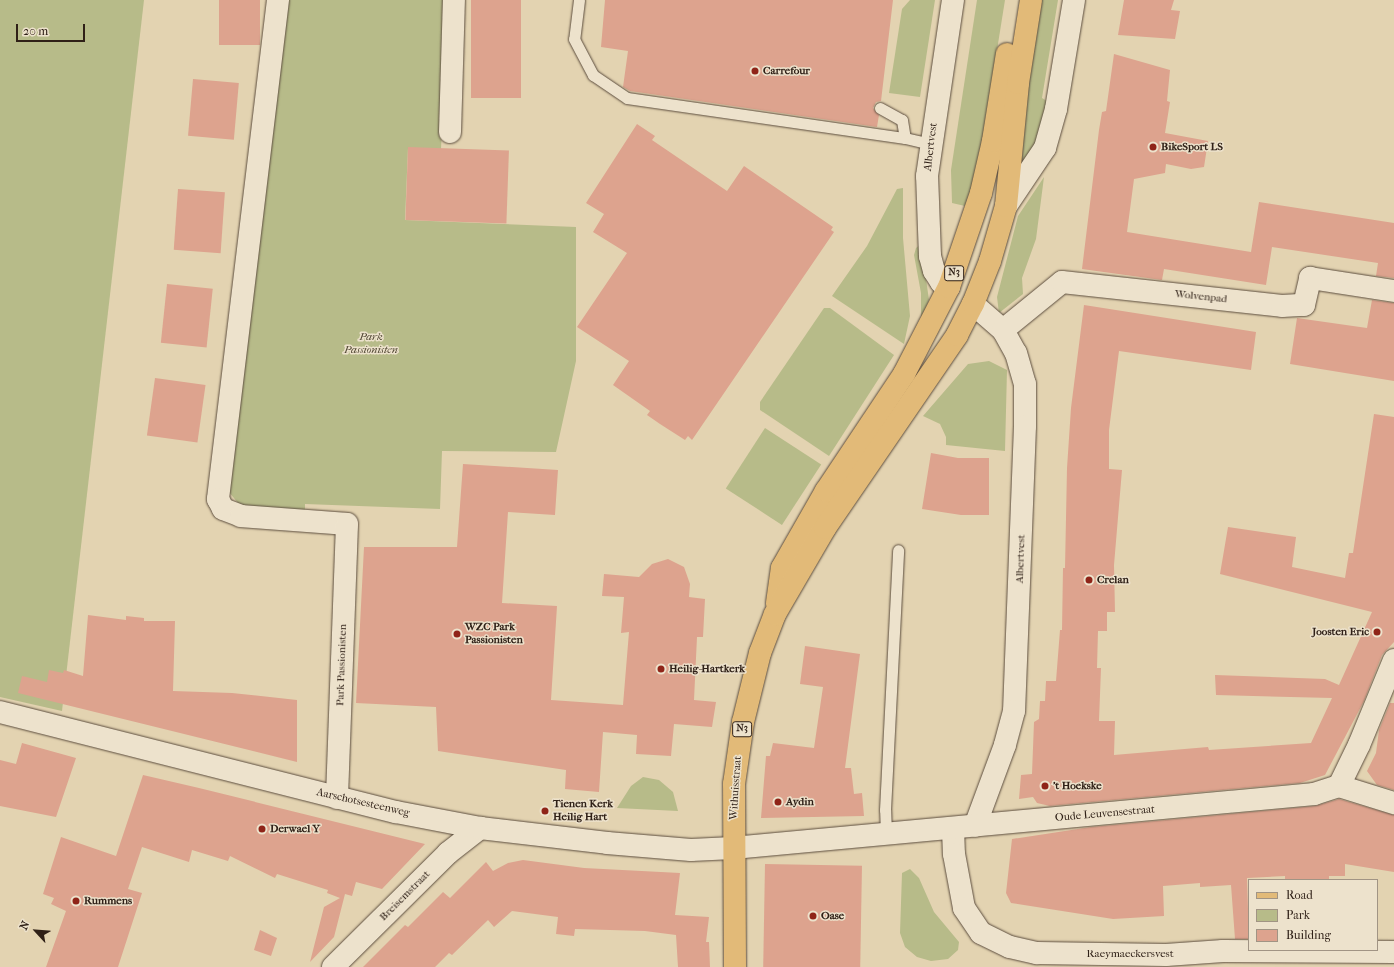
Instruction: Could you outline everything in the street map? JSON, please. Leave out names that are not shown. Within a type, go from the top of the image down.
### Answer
[{"type":"main road","name":"N3","points":[[949,287],[980,193],[993,141],[1016,0]]},
{"type":"main road","name":"N3","points":[[973,304],[990,261],[1006,206],[1018,83],[1031,0]]},
{"type":"main road","name":"Withuisstraat","points":[[775,614],[782,568],[812,514],[904,374],[949,287]]},
{"type":"main road","name":"Withuisstraat","points":[[735,967],[733,848],[734,784],[743,722],[760,653],[775,614],[825,528],[957,335],[973,304]]},
{"type":"street","name":"Park Passionisten","points":[[278,0],[218,498],[223,509],[241,516],[347,524],[337,798]]},
{"type":"street","points":[[450,132],[454,0]]},
{"type":"street","name":"Albertvest","points":[[949,287],[941,282],[934,271],[930,256],[927,176],[930,144],[953,0]]},
{"type":"street","points":[[1006,206],[1045,148],[1056,109],[1074,0]]},
{"type":"street","name":"Wolvenpad","points":[[1003,330],[1062,282],[1282,306],[1304,305],[1310,278],[1394,291]]},
{"type":"street","name":"Albertvest","points":[[973,304],[1003,330],[1016,353],[1025,384],[1018,650],[1014,711],[1005,745],[975,826]]},
{"type":"street","points":[[1394,660],[1359,745],[1339,786],[1394,803]]},
{"type":"street","name":"Aarschotsesteenweg","points":[[0,712],[337,798],[396,812],[480,828],[606,844],[691,850],[733,848]]},
{"type":"street","name":"Oude Leuvensestraat","points":[[733,848],[1288,797],[1314,794],[1339,786]]},
{"type":"street","name":"Breisemstraat","points":[[333,967],[448,853],[480,828]]},
{"type":"street","name":"Raeymaeckersvest","points":[[953,828],[954,854],[964,908],[980,933],[1010,947],[1038,953],[1166,955],[1223,951],[1394,952]]},
{"type":"lane","points":[[579,0],[574,39],[593,75],[627,98],[905,138],[930,144]]},
{"type":"lane","points":[[880,108],[902,120],[905,138]]},
{"type":"lane","points":[[886,834],[885,810],[898,550]]},
{"type":"green space","points":[[0,0],[144,0],[62,711],[0,697]]},
{"type":"green space","name":"Park Passionisten","points":[[283,0],[448,0],[441,149],[408,148],[405,220],[576,227],[576,361],[556,452],[442,451],[440,509],[305,504],[305,511],[251,509],[238,503],[229,492]]},
{"type":"green space","points":[[910,0],[935,0],[920,97],[889,93],[902,9]]},
{"type":"green space","points":[[977,0],[1005,0],[977,175],[965,206],[952,203],[951,170]]},
{"type":"green space","points":[[1038,0],[1058,0],[1042,98],[1050,103],[1041,135],[1017,175]]},
{"type":"green space","points":[[1044,177],[1036,239],[1022,278],[1023,294],[999,313],[997,297],[1018,216]]},
{"type":"green space","points":[[903,188],[903,238],[910,316],[904,344],[832,296],[867,246],[897,189]]},
{"type":"green space","points":[[921,244],[929,300],[921,320],[921,293],[914,255],[916,248]]},
{"type":"green space","points":[[824,308],[830,308],[894,355],[829,456],[760,410],[760,402]]},
{"type":"green space","points":[[989,361],[1007,370],[1005,451],[946,445],[946,437],[940,424],[923,416],[968,364]]},
{"type":"green space","points":[[765,428],[821,464],[782,525],[726,488]]},
{"type":"green space","points":[[643,777],[659,780],[673,792],[678,811],[617,808],[631,786]]},
{"type":"green space","points":[[910,869],[919,878],[934,912],[959,942],[958,950],[948,959],[931,961],[917,957],[905,947],[900,933],[902,873]]},
{"type":"building","points":[[219,0],[260,0],[260,45],[219,45]]},
{"type":"building","points":[[471,0],[521,0],[521,98],[471,98]]},
{"type":"building","name":"Carrefour","points":[[605,0],[893,0],[881,101],[876,102],[873,108],[879,115],[877,127],[630,91],[623,87],[628,51],[601,47]]},
{"type":"building","points":[[1124,0],[1174,0],[1171,10],[1180,11],[1175,39],[1118,35]]},
{"type":"building","points":[[1114,54],[1170,70],[1167,101],[1170,102],[1165,133],[1208,141],[1204,167],[1191,169],[1166,164],[1165,173],[1134,179],[1127,232],[1251,252],[1259,202],[1394,223],[1394,278],[1376,276],[1378,263],[1272,247],[1266,285],[1164,269],[1162,280],[1082,269],[1099,130],[1102,112],[1106,111]]},
{"type":"building","points":[[193,79],[239,83],[234,140],[188,136]]},
{"type":"building","points":[[637,124],[655,136],[652,140],[727,191],[744,166],[833,227],[831,230],[834,232],[692,440],[688,436],[685,440],[647,415],[650,411],[613,385],[629,361],[577,327],[627,253],[593,232],[604,214],[586,203]]},
{"type":"building","points":[[408,147],[509,151],[506,223],[405,220]]},
{"type":"building","points":[[178,189],[225,192],[221,253],[174,250]]},
{"type":"building","points":[[167,284],[213,289],[207,347],[161,343]]},
{"type":"building","points":[[1372,300],[1394,303],[1394,381],[1290,364],[1297,318],[1367,328]]},
{"type":"building","points":[[1084,305],[1256,332],[1251,370],[1119,351],[1109,430],[1109,469],[1122,470],[1114,565],[1115,612],[1107,612],[1107,631],[1098,631],[1097,668],[1101,668],[1099,721],[1115,721],[1114,755],[1208,747],[1209,750],[1311,743],[1332,698],[1216,695],[1215,675],[1325,679],[1339,685],[1372,612],[1220,574],[1228,527],[1296,537],[1292,567],[1345,578],[1349,553],[1353,553],[1374,414],[1394,417],[1394,642],[1382,655],[1364,701],[1325,775],[1300,783],[1050,806],[1037,803],[1033,797],[1019,799],[1021,775],[1032,774],[1034,722],[1039,719],[1040,701],[1045,701],[1046,681],[1056,681],[1060,630],[1062,630],[1067,468],[1071,408]]},
{"type":"building","points":[[155,378],[206,385],[197,443],[147,435]]},
{"type":"building","points":[[931,453],[958,458],[989,458],[989,515],[961,515],[922,509]]},
{"type":"building","name":"WZC Park Passionisten","points":[[463,464],[558,470],[555,515],[508,512],[502,603],[557,606],[551,700],[623,705],[629,632],[621,633],[624,597],[602,596],[604,574],[639,577],[652,564],[668,559],[684,567],[690,584],[689,597],[705,599],[703,637],[697,637],[694,700],[716,702],[712,727],[674,724],[671,756],[636,754],[637,735],[603,732],[599,792],[565,789],[566,770],[438,751],[436,707],[356,703],[364,547],[457,547]]},
{"type":"building","points":[[88,615],[126,620],[126,616],[144,618],[144,621],[175,621],[173,691],[232,693],[297,700],[297,762],[18,693],[22,676],[47,682],[49,670],[63,673],[64,670],[83,676]]},
{"type":"building","points":[[805,646],[860,654],[845,768],[851,768],[854,794],[862,793],[864,816],[761,818],[766,756],[770,756],[773,743],[814,748],[823,687],[800,684]]},
{"type":"building","points":[[1390,703],[1394,703],[1394,790],[1377,785],[1367,771],[1376,753],[1379,730]]},
{"type":"building","points":[[22,743],[76,758],[56,817],[0,806],[0,760],[16,764]]},
{"type":"building","points":[[143,775],[425,844],[382,889],[356,882],[352,896],[345,894],[334,937],[310,962],[324,907],[340,898],[327,893],[328,890],[277,874],[275,878],[230,856],[228,861],[192,850],[189,862],[142,847],[128,889],[142,893],[118,967],[46,967],[66,911],[51,904],[54,898],[43,894],[61,837],[116,856]]},
{"type":"building","points":[[1339,799],[1394,815],[1394,872],[1345,864],[1345,876],[1329,876],[1329,879],[1285,879],[1285,876],[1247,878],[1248,939],[1235,939],[1231,885],[1200,887],[1200,883],[1163,886],[1164,916],[1113,919],[1011,903],[1006,893],[1012,839],[1091,827],[1315,806]]},
{"type":"building","points":[[523,860],[584,868],[680,873],[675,915],[709,917],[706,942],[709,942],[710,967],[678,967],[676,935],[645,931],[575,929],[574,936],[556,934],[558,917],[512,911],[494,927],[488,920],[452,955],[449,953],[435,967],[363,967],[405,925],[408,927],[443,892],[450,898],[486,862],[493,871],[508,863]]},
{"type":"building","name":"Oase","points":[[765,864],[862,866],[860,967],[763,967]]},
{"type":"building","points":[[260,930],[277,938],[271,956],[254,950]]},
{"type":"place","name":"Carrefour","points":[[755,71]]},
{"type":"place","name":"BikeSport LS","points":[[1153,147]]},
{"type":"place","name":"Crelan","points":[[1089,580]]},
{"type":"place","name":"Joosten Eric","points":[[1377,632]]},
{"type":"place","name":"WZC Park Passionisten","points":[[457,634]]},
{"type":"place","name":"Heilig-Hartkerk","points":[[661,669]]},
{"type":"place","name":"'t Hoekske","points":[[1045,786]]},
{"type":"place","name":"Aydin","points":[[778,802]]},
{"type":"place","name":"Tienen Kerk Heilig Hart","points":[[545,811]]},
{"type":"place","name":"Derwael Y","points":[[262,829]]},
{"type":"place","name":"Rummens","points":[[76,901]]},
{"type":"place","name":"Oase","points":[[813,916]]}]
